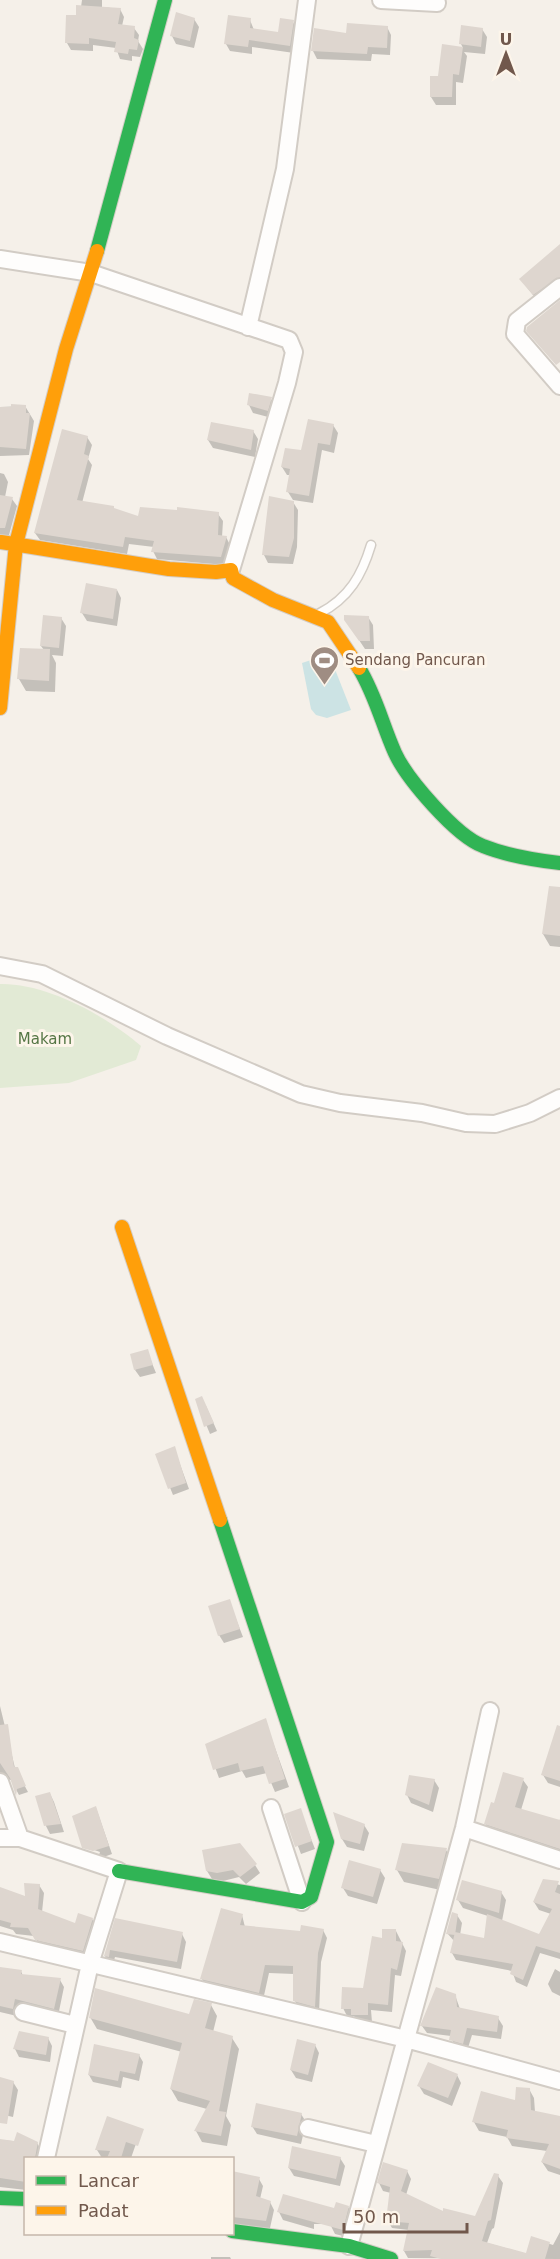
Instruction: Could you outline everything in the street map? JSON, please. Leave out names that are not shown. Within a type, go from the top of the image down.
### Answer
[{"type":"street","points":[[0,708],[4,616],[16,544],[66,349],[91,273],[165,0]]},
{"type":"street","points":[[248,327],[285,169],[307,0]]},
{"type":"street","points":[[381,0],[437,3]]},
{"type":"street","points":[[0,259],[91,273],[289,340],[294,352],[231,570],[233,578],[253,590],[328,622],[347,648],[374,693],[394,752],[404,771],[428,800],[483,846],[528,859],[560,863]]},
{"type":"street","points":[[557,377],[514,334],[514,328],[517,321],[560,287]]},
{"type":"street","points":[[0,542],[169,569],[216,572],[231,570]]},
{"type":"street","points":[[0,966],[42,974],[167,1036],[301,1094],[340,1103],[422,1113],[466,1123],[495,1124],[530,1113],[560,1098]]},
{"type":"street","points":[[0,1838],[20,1838],[119,1871],[303,1902],[311,1897],[327,1842],[122,1227]]},
{"type":"street","points":[[349,2246],[464,1828],[490,1711]]},
{"type":"street","points":[[0,1782],[20,1838]]},
{"type":"street","points":[[271,1808],[303,1902]]},
{"type":"street","points":[[464,1828],[560,1860]]},
{"type":"street","points":[[45,2157],[90,1964],[119,1871]]},
{"type":"street","points":[[0,1942],[406,2039],[560,2080]]},
{"type":"street","points":[[23,2012],[75,2025]]},
{"type":"street","points":[[308,2128],[376,2144]]},
{"type":"street","points":[[0,2198],[24,2199]]},
{"type":"street","points":[[234,2231],[349,2246],[391,2259]]},
{"type":"lane","points":[[314,616],[327,610],[353,587],[360,576],[371,545]]},
{"type":"green space","name":"Makam","points":[[0,984],[37,989],[75,1003],[93,1013],[141,1046],[136,1060],[69,1083],[0,1088]]},
{"type":"shaded area","name":"Sendang Pancuran","points":[[329,654],[351,710],[327,718],[316,715],[311,709],[302,663]]},
{"type":"building","points":[[76,5],[121,8],[118,24],[135,26],[134,38],[139,40],[137,50],[129,49],[128,54],[114,52],[116,42],[89,38],[89,44],[65,43],[66,15],[76,15]]},
{"type":"building","points":[[176,12],[195,18],[190,41],[170,36]]},
{"type":"building","points":[[228,15],[251,18],[250,28],[278,32],[280,18],[294,20],[290,46],[249,40],[248,47],[224,44]]},
{"type":"building","points":[[347,23],[388,26],[387,48],[368,47],[367,54],[311,51],[314,28],[346,33]]},
{"type":"building","points":[[461,25],[483,28],[481,47],[459,44]]},
{"type":"building","points":[[442,44],[463,47],[459,75],[453,74],[452,97],[430,97],[430,76],[438,76]]},
{"type":"building","points":[[560,244],[560,277],[533,295],[519,279]]},
{"type":"building","points":[[560,300],[560,362],[556,365],[526,331],[527,327]]},
{"type":"building","points":[[249,393],[272,397],[268,411],[247,405]]},
{"type":"building","points":[[11,404],[26,405],[26,413],[30,413],[26,449],[0,447],[0,407],[11,407]]},
{"type":"building","points":[[308,419],[334,424],[330,445],[318,443],[309,496],[286,492],[290,469],[281,467],[285,448],[301,450]]},
{"type":"building","points":[[211,422],[254,430],[251,450],[207,440]]},
{"type":"building","points":[[62,429],[88,436],[84,454],[89,456],[77,500],[114,506],[114,508],[138,516],[140,507],[177,510],[177,507],[219,512],[218,535],[227,536],[221,557],[151,552],[154,541],[125,537],[123,547],[34,533]]},
{"type":"building","points":[[0,495],[13,497],[5,528],[0,528]]},
{"type":"building","points":[[269,496],[294,501],[294,538],[289,557],[262,555]]},
{"type":"building","points":[[86,583],[117,589],[113,619],[80,613]]},
{"type":"building","points":[[43,615],[62,617],[59,648],[40,646]]},
{"type":"building","points":[[344,615],[369,616],[370,641],[359,641],[344,620]]},
{"type":"building","points":[[20,648],[50,649],[49,681],[17,679]]},
{"type":"building","points":[[549,886],[560,887],[560,936],[542,934]]},
{"type":"building","points":[[148,1349],[153,1365],[134,1370],[130,1354]]},
{"type":"building","points":[[202,1396],[214,1423],[204,1427],[195,1399]]},
{"type":"building","points":[[175,1446],[186,1483],[168,1489],[155,1454]]},
{"type":"building","points":[[230,1599],[240,1629],[218,1636],[208,1606]]},
{"type":"building","points":[[266,1718],[285,1779],[269,1784],[263,1766],[240,1771],[238,1763],[213,1770],[205,1744]]},
{"type":"building","points":[[8,1724],[14,1767],[18,1767],[26,1786],[17,1789],[16,1796],[10,1778],[0,1763],[0,1725]]},
{"type":"building","points":[[557,1725],[560,1726],[560,1781],[541,1775]]},
{"type":"building","points":[[503,1772],[524,1778],[515,1807],[560,1820],[560,1849],[484,1824],[491,1802],[494,1803]]},
{"type":"building","points":[[409,1775],[435,1779],[429,1805],[405,1795]]},
{"type":"building","points":[[50,1792],[61,1824],[44,1826],[35,1796]]},
{"type":"building","points":[[96,1806],[109,1846],[93,1851],[82,1848],[72,1816]]},
{"type":"building","points":[[301,1808],[312,1841],[295,1847],[284,1814]]},
{"type":"building","points":[[333,1812],[365,1824],[360,1844],[341,1839]]},
{"type":"building","points":[[240,1843],[257,1864],[240,1877],[233,1870],[217,1873],[206,1871],[202,1850]]},
{"type":"building","points":[[402,1843],[447,1848],[439,1879],[395,1870]]},
{"type":"building","points":[[349,1860],[381,1869],[373,1897],[341,1888]]},
{"type":"building","points":[[543,1879],[559,1881],[555,1892],[560,1894],[560,1953],[536,1946],[523,1980],[510,1974],[513,1964],[450,1953],[455,1932],[484,1938],[487,1914],[539,1934],[552,1909],[533,1902]]},
{"type":"building","points":[[462,1880],[502,1891],[499,1913],[456,1900]]},
{"type":"building","points":[[24,1883],[40,1884],[38,1909],[75,1923],[78,1913],[93,1918],[83,1951],[35,1940],[28,1928],[10,1927],[11,1923],[0,1920],[0,1887],[25,1896]]},
{"type":"building","points":[[221,1908],[243,1914],[240,1925],[300,1931],[301,1925],[324,1929],[318,1953],[315,2007],[293,2001],[293,1966],[265,1965],[259,1993],[200,1979]]},
{"type":"building","points":[[452,1912],[458,1914],[455,1935],[446,1934]]},
{"type":"building","points":[[115,1918],[183,1932],[177,1962],[110,1950],[109,1957],[104,1956]]},
{"type":"building","points":[[382,1929],[396,1929],[396,1941],[403,1942],[397,1970],[391,1968],[388,2005],[368,2003],[368,2015],[351,2015],[351,2009],[341,2009],[342,1987],[363,1988],[372,1936],[382,1938]]},
{"type":"building","points":[[0,1967],[22,1970],[21,1974],[61,1978],[54,2009],[15,1999],[13,2009],[0,2006]]},
{"type":"building","points":[[436,1987],[456,1994],[457,2007],[499,2016],[497,2032],[467,2028],[463,2044],[449,2040],[451,2030],[420,2026]]},
{"type":"building","points":[[95,1988],[189,2014],[194,1999],[212,2003],[205,2028],[233,2036],[219,2111],[226,2112],[221,2136],[194,2131],[210,2101],[170,2089],[182,2043],[89,2018]]},
{"type":"building","points":[[19,2031],[49,2037],[46,2055],[13,2049]]},
{"type":"building","points":[[297,2039],[316,2044],[308,2075],[290,2070]]},
{"type":"building","points":[[94,2044],[140,2054],[135,2074],[120,2071],[118,2081],[88,2075]]},
{"type":"building","points":[[428,2062],[458,2074],[448,2098],[417,2086]]},
{"type":"building","points":[[0,2077],[14,2081],[7,2124],[0,2123]]},
{"type":"building","points":[[516,2087],[530,2088],[531,2110],[560,2116],[560,2169],[541,2162],[549,2144],[506,2138],[508,2130],[472,2122],[481,2091],[515,2100]]},
{"type":"building","points":[[256,2103],[302,2113],[297,2136],[251,2127]]},
{"type":"building","points":[[107,2116],[144,2129],[138,2146],[126,2142],[121,2157],[107,2157],[110,2151],[95,2150]]},
{"type":"building","points":[[17,2132],[38,2142],[35,2157],[24,2157],[24,2182],[0,2178],[0,2139],[14,2141]]},
{"type":"building","points":[[292,2146],[341,2157],[336,2179],[288,2168]]},
{"type":"building","points":[[383,2162],[408,2170],[401,2191],[443,2211],[443,2208],[475,2216],[494,2173],[499,2174],[491,2220],[488,2221],[482,2241],[526,2253],[531,2236],[550,2242],[545,2259],[441,2259],[430,2256],[432,2250],[403,2251],[409,2223],[386,2221],[390,2187],[377,2183]]},
{"type":"building","points":[[234,2171],[260,2177],[256,2196],[271,2201],[266,2221],[234,2217]]},
{"type":"building","points":[[283,2194],[334,2208],[336,2202],[349,2206],[343,2230],[277,2212]]},
{"type":"traffic: fast","points":[[97,251],[165,0]]},
{"type":"traffic: fast","points":[[359,668],[401,764],[433,806],[446,819],[483,846],[521,857],[560,863]]},
{"type":"traffic: fast","points":[[119,1871],[302,1902],[311,1897],[327,1842],[220,1520]]},
{"type":"traffic: fast","points":[[0,2198],[24,2199]]},
{"type":"traffic: fast","points":[[234,2231],[349,2246],[391,2259]]},
{"type":"traffic: slow","points":[[0,708],[16,544],[66,349],[97,251]]},
{"type":"traffic: slow","points":[[1,542],[169,569],[216,572],[231,570],[233,578],[273,600],[328,622],[359,668]]},
{"type":"traffic: slow","points":[[122,1227],[220,1520]]},
{"type":"place","name":"Sendang Pancuran","points":[[324,686]]}]
